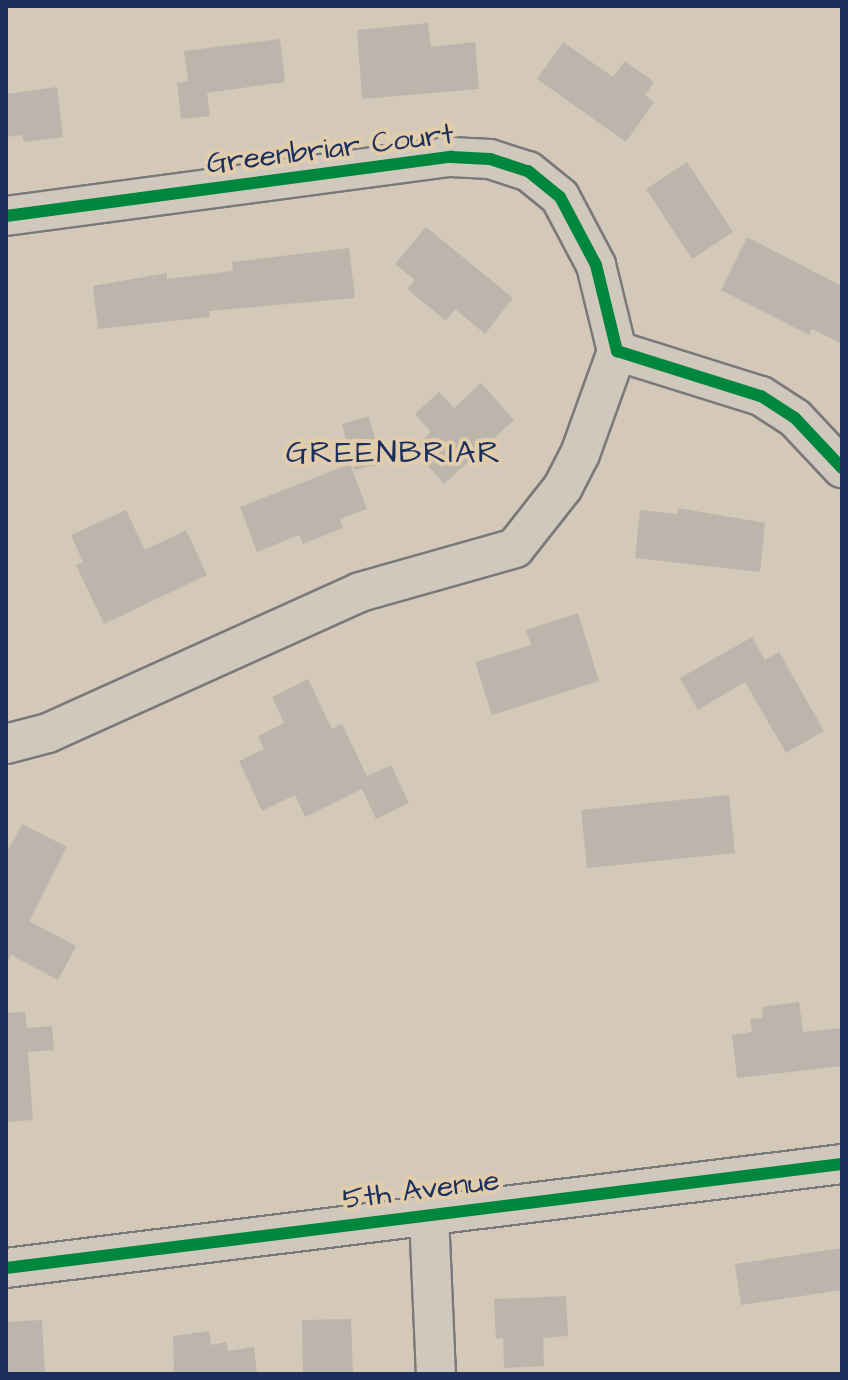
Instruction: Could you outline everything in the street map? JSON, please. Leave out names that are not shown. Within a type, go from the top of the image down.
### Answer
[{"type":"street","name":"Greenbriar Court","points":[[6,216],[451,157],[490,159],[528,171],[560,197],[596,265],[617,351]]},
{"type":"street","points":[[6,744],[87,717],[360,592],[515,548],[563,487],[580,454],[617,351],[761,396],[795,418],[842,468]]},
{"type":"street","name":"5th Avenue","points":[[6,1268],[842,1164]]},
{"type":"street","points":[[429,1215],[436,1374]]},
{"type":"building","points":[[428,23],[431,47],[475,42],[479,89],[362,99],[357,30]]},
{"type":"building","points":[[280,39],[285,82],[207,93],[210,116],[181,119],[177,83],[188,81],[184,51]]},
{"type":"building","points":[[563,42],[613,77],[625,61],[654,82],[645,95],[654,102],[626,142],[537,79]]},
{"type":"building","points":[[57,87],[63,137],[24,142],[22,135],[6,137],[6,94]]},
{"type":"building","points":[[687,162],[733,232],[692,259],[646,189]]},
{"type":"building","points":[[426,227],[513,298],[485,334],[455,309],[446,321],[407,289],[415,280],[395,264]]},
{"type":"building","points":[[747,237],[842,286],[842,344],[812,329],[809,335],[721,290]]},
{"type":"building","points":[[349,248],[355,298],[209,311],[210,317],[98,329],[93,286],[167,273],[167,279],[233,271],[232,262]]},
{"type":"building","points":[[481,383],[514,420],[444,484],[413,449],[431,432],[415,414],[439,392],[454,408]]},
{"type":"building","points":[[369,416],[381,464],[354,470],[342,424]]},
{"type":"building","points":[[350,464],[367,509],[340,519],[343,528],[303,544],[299,535],[257,552],[240,507]]},
{"type":"building","points":[[678,508],[765,523],[760,572],[635,558],[640,510],[678,514]]},
{"type":"building","points":[[126,510],[145,550],[186,530],[207,575],[104,624],[76,565],[83,562],[71,535]]},
{"type":"building","points":[[578,613],[599,681],[492,715],[475,662],[531,645],[526,630]]},
{"type":"building","points":[[752,637],[765,660],[779,652],[824,731],[786,753],[745,682],[698,710],[680,678]]},
{"type":"building","points":[[308,679],[332,729],[342,724],[367,776],[391,765],[409,803],[376,819],[362,789],[305,817],[295,795],[262,811],[239,761],[264,749],[258,736],[284,723],[272,697]]},
{"type":"building","points":[[729,795],[735,853],[587,868],[581,810]]},
{"type":"building","points":[[22,824],[67,847],[29,921],[76,946],[58,980],[11,955],[6,966],[6,854]]},
{"type":"building","points":[[799,1002],[803,1032],[842,1028],[842,1066],[737,1078],[732,1035],[752,1032],[750,1019],[763,1018],[762,1007]]},
{"type":"building","points":[[25,1012],[27,1028],[52,1026],[54,1050],[28,1052],[33,1120],[6,1122],[6,1013]]},
{"type":"building","points":[[842,1248],[842,1290],[741,1305],[735,1264]]},
{"type":"building","points":[[566,1296],[568,1336],[543,1338],[544,1366],[504,1368],[503,1338],[496,1339],[494,1299]]},
{"type":"building","points":[[351,1319],[353,1374],[303,1374],[302,1320]]},
{"type":"building","points":[[42,1320],[45,1374],[6,1374],[6,1322]]},
{"type":"building","points":[[209,1331],[211,1345],[226,1342],[228,1351],[254,1347],[257,1374],[174,1374],[173,1336]]},
{"type":"cycle path","points":[[6,216],[451,157],[490,159],[528,171],[560,197],[596,265],[617,351],[761,396],[795,418],[842,468]]},
{"type":"cycle path","points":[[6,1268],[842,1164]]},
{"type":"district","name":"GREENBRIAR","points":[[394,453]]}]
